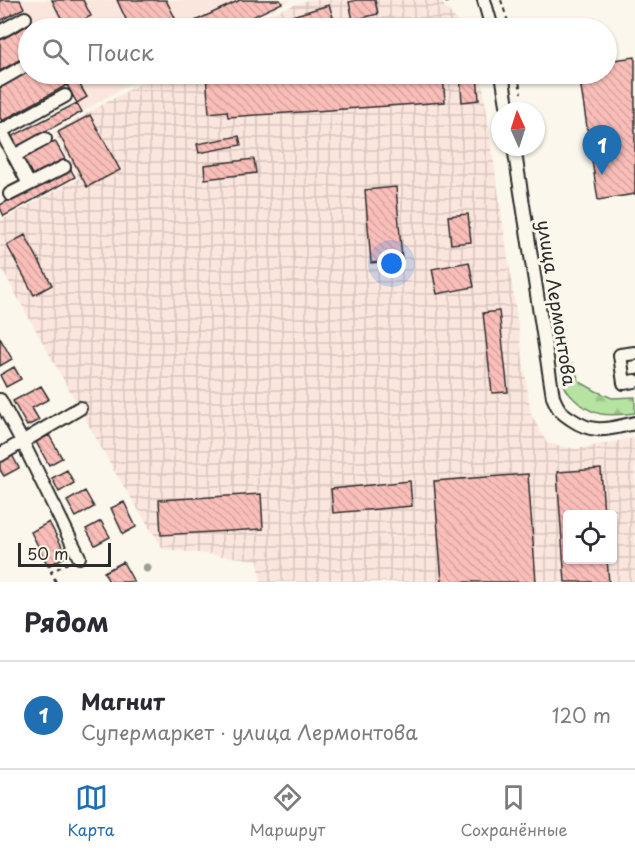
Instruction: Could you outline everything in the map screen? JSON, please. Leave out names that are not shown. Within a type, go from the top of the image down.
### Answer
[{"type":"street","points":[[484,0],[489,18]]},
{"type":"street","points":[[0,32],[18,22]]},
{"type":"street","points":[[0,80],[18,70]]},
{"type":"street","points":[[504,84],[507,102]]},
{"type":"street","points":[[29,184],[0,130],[64,96]]},
{"type":"street","points":[[14,156],[45,139]]},
{"type":"street","name":"улица Лермонтова","points":[[514,156],[553,397],[558,410],[578,424],[590,429],[607,429],[635,423]]},
{"type":"street","points":[[10,194],[64,167]]},
{"type":"street","points":[[635,353],[620,355],[624,383],[635,381]]},
{"type":"street","points":[[0,400],[79,557]]},
{"type":"street","points":[[0,455],[80,408]]},
{"type":"path","points":[[446,3],[449,0]]},
{"type":"path","points":[[501,0],[507,18]]},
{"type":"path","points":[[520,84],[521,93]]},
{"type":"path","points":[[56,582],[51,572],[79,557]]},
{"type":"shaded area","points":[[20,0],[291,0],[251,18],[30,18]]},
{"type":"shaded area","points":[[308,0],[441,0],[454,18],[258,18]]},
{"type":"shaded area","points":[[77,84],[129,84],[82,112],[77,103]]},
{"type":"shaded area","points":[[139,84],[482,84],[491,156],[493,156],[531,414],[547,443],[576,449],[635,438],[635,582],[261,582],[258,560],[163,549],[116,474],[0,266],[0,221],[79,178],[54,132]]},
{"type":"green space","points":[[572,364],[580,382],[596,391],[612,398],[635,397],[635,413],[601,414],[580,404],[570,395],[562,381],[562,366]]},
{"type":"building","points":[[0,0],[20,0],[24,8],[0,21]]},
{"type":"building","points":[[52,0],[83,0],[91,16],[87,18],[61,18]]},
{"type":"building","points":[[117,0],[166,0],[175,18],[125,18]]},
{"type":"building","points":[[240,0],[280,0],[282,3],[250,18],[201,18]]},
{"type":"building","points":[[375,0],[378,14],[353,18],[349,2]]},
{"type":"building","points":[[329,5],[333,18],[285,18]]},
{"type":"building","points":[[18,30],[18,61],[0,71],[0,40]]},
{"type":"building","points":[[635,57],[635,194],[598,200],[581,84],[617,84],[617,59]]},
{"type":"building","points":[[18,77],[18,84],[67,85],[2,121],[0,118],[0,87]]},
{"type":"building","points":[[79,84],[87,97],[77,103],[67,85]]},
{"type":"building","points":[[207,84],[444,84],[445,102],[228,117],[227,111],[209,113]]},
{"type":"building","points":[[461,84],[478,84],[479,100],[462,102]]},
{"type":"building","points":[[77,103],[82,112],[16,147],[11,137]]},
{"type":"building","points":[[90,115],[120,170],[87,187],[58,132]]},
{"type":"building","points":[[239,136],[241,145],[199,153],[197,144]]},
{"type":"building","points":[[55,141],[66,161],[33,178],[22,159]]},
{"type":"building","points":[[254,159],[256,173],[205,179],[204,165]]},
{"type":"building","points":[[70,168],[75,177],[4,216],[0,205]]},
{"type":"building","points":[[396,187],[402,260],[371,263],[365,190]]},
{"type":"building","points":[[468,214],[471,242],[451,244],[448,216]]},
{"type":"building","points":[[25,235],[52,285],[34,295],[7,245]]},
{"type":"building","points":[[469,262],[474,287],[437,294],[432,269]]},
{"type":"building","points":[[499,311],[508,392],[492,393],[483,313]]},
{"type":"building","points":[[0,338],[12,359],[0,366]]},
{"type":"building","points":[[14,367],[21,379],[6,387],[0,375]]},
{"type":"building","points":[[41,386],[49,399],[32,408],[39,420],[27,426],[13,401]]},
{"type":"building","points":[[49,435],[62,458],[49,465],[36,442]]},
{"type":"building","points":[[12,455],[19,468],[4,476],[0,470],[0,461]]},
{"type":"building","points":[[601,469],[604,510],[563,510],[563,554],[557,472]]},
{"type":"building","points":[[67,470],[74,483],[59,492],[52,478]]},
{"type":"building","points":[[528,474],[536,582],[442,582],[434,481]]},
{"type":"building","points":[[410,481],[412,506],[333,513],[331,489]]},
{"type":"building","points":[[85,491],[94,507],[76,517],[67,501]]},
{"type":"building","points":[[261,494],[263,529],[161,535],[159,500]]},
{"type":"building","points":[[124,502],[136,527],[123,534],[111,508]]},
{"type":"building","points":[[101,521],[110,537],[95,545],[86,529]]},
{"type":"building","points":[[49,522],[67,556],[48,566],[31,532]]},
{"type":"building","points":[[123,562],[134,582],[109,582],[104,572]]},
{"type":"building","points":[[564,564],[607,564],[609,582],[565,582]]},
{"type":"place","name":"Магнит","points":[[602,175]]}]
